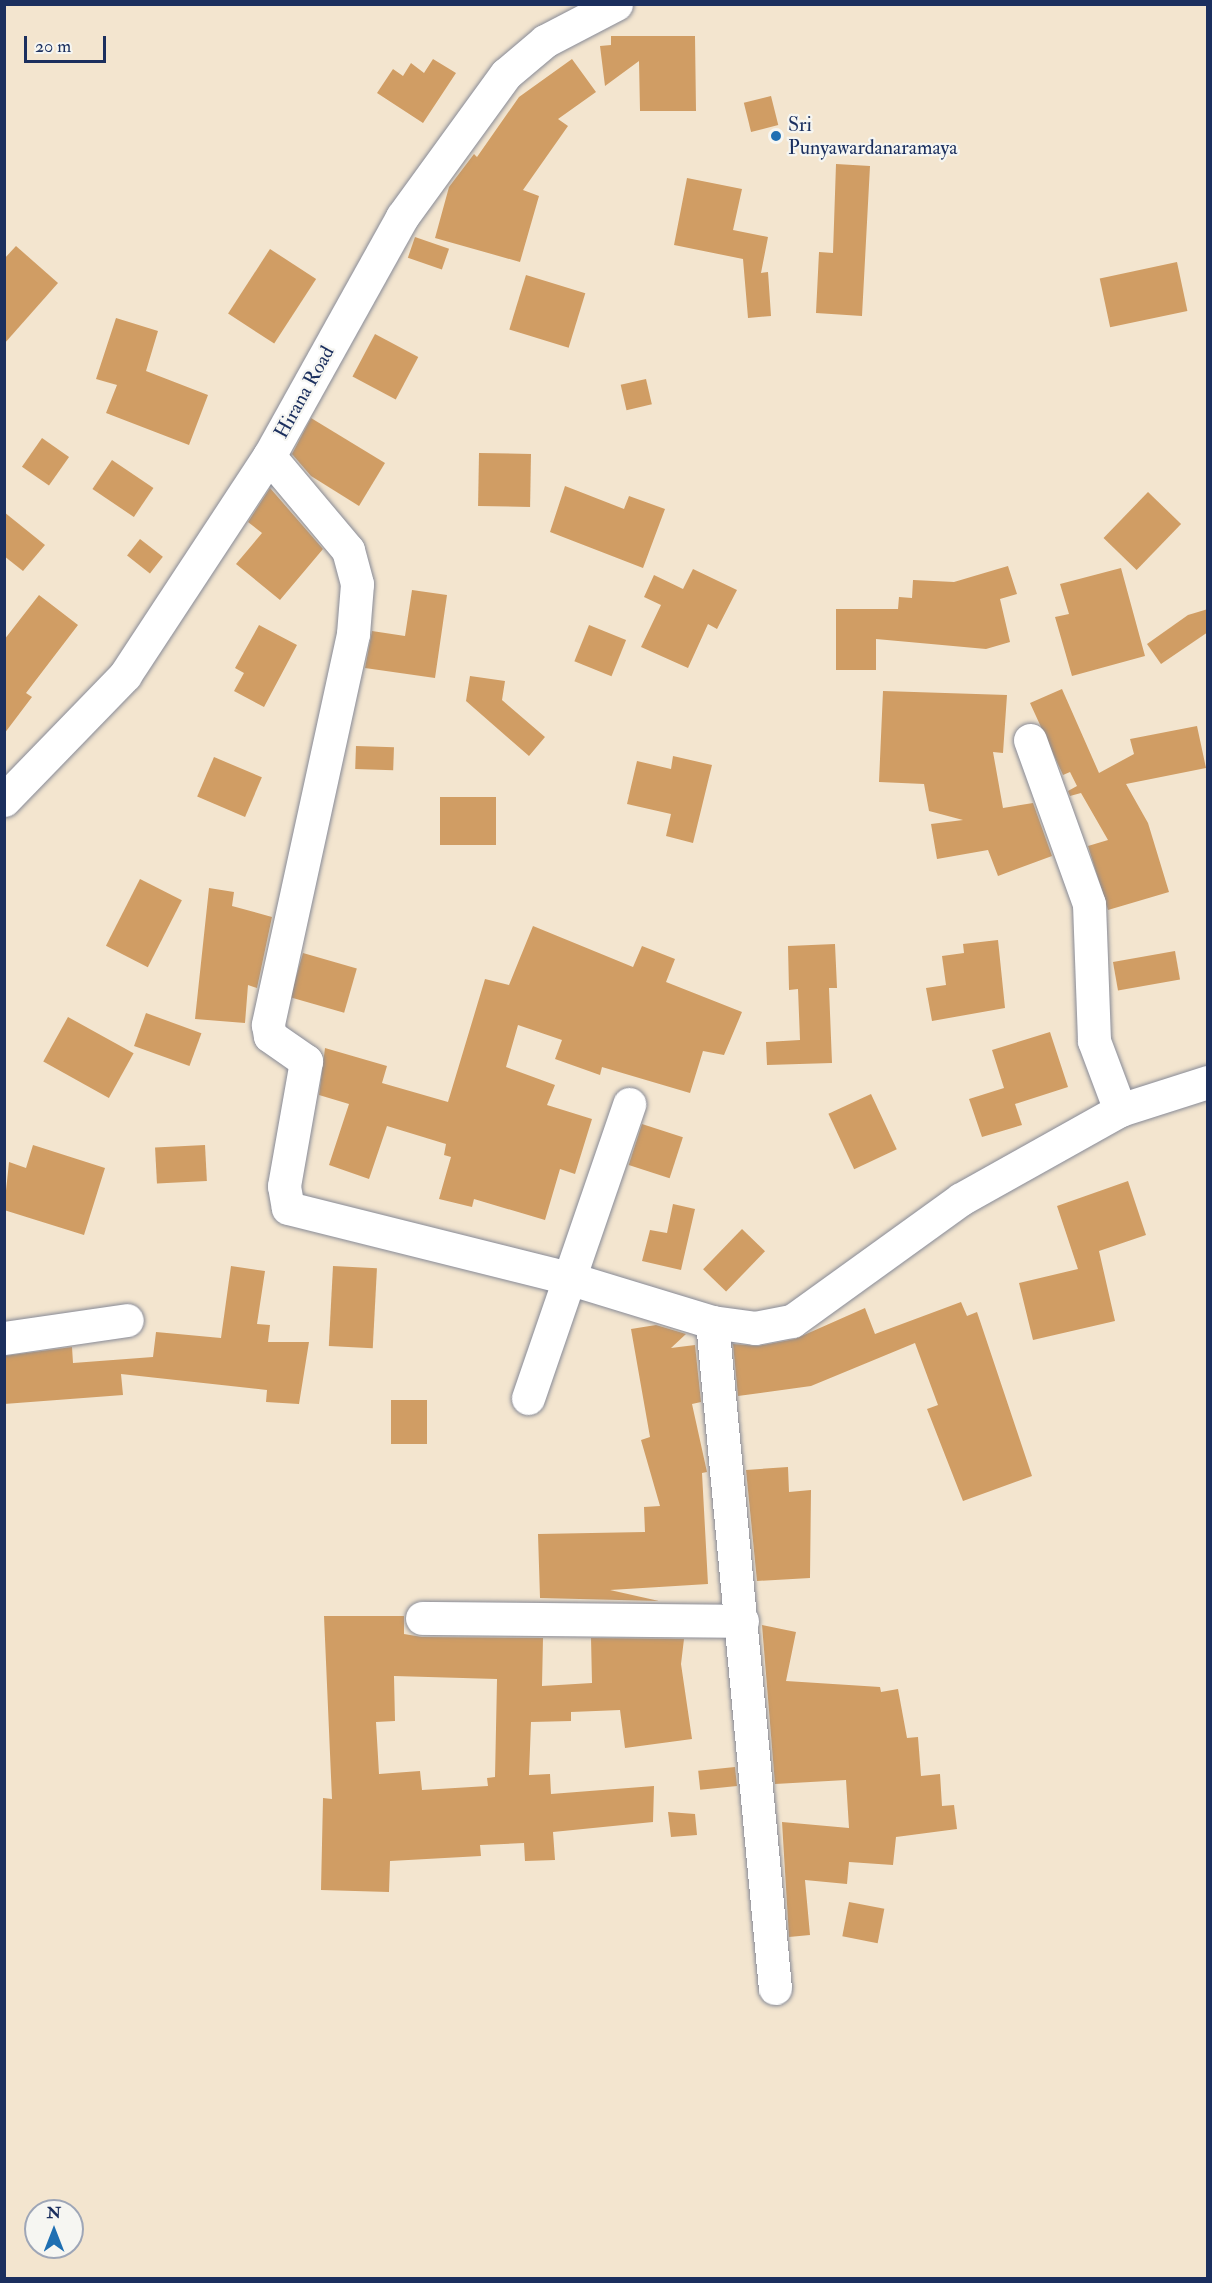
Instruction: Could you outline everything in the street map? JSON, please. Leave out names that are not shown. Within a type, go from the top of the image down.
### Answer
[{"type":"street","name":"Hirana Road","points":[[4,800],[125,675],[269,456],[402,217],[506,74],[544,41],[616,4]]},
{"type":"street","points":[[269,456],[348,550],[357,584],[353,634],[268,1025],[270,1036],[306,1061],[307,1076],[283,1197],[288,1208],[305,1216],[568,1278],[712,1322],[755,1328],[792,1321],[961,1199],[1120,1110],[1208,1082]]},
{"type":"street","points":[[1030,740],[1089,904],[1094,1041],[1120,1110]]},
{"type":"street","points":[[528,1398],[629,1104]]},
{"type":"street","points":[[4,1338],[127,1320]]},
{"type":"street","points":[[712,1322],[775,1988]]},
{"type":"street","points":[[422,1618],[742,1621]]},
{"type":"building","points":[[611,36],[695,36],[696,111],[640,111],[639,61],[605,86],[600,46],[611,45]]},
{"type":"building","points":[[433,59],[456,73],[423,123],[377,93],[393,69],[403,76],[411,63],[424,73]]},
{"type":"building","points":[[572,59],[596,92],[558,119],[568,126],[523,190],[539,196],[520,262],[435,238],[449,187],[474,154],[477,157],[519,97]]},
{"type":"building","points":[[771,96],[778,125],[751,132],[744,103]]},
{"type":"building","points":[[836,164],[870,166],[862,316],[816,313],[819,252],[833,253]]},
{"type":"building","points":[[687,178],[742,189],[733,230],[768,237],[761,273],[768,272],[771,316],[748,318],[743,259],[674,245]]},
{"type":"building","points":[[415,237],[449,249],[442,270],[408,258]]},
{"type":"building","points":[[16,246],[58,283],[4,344],[4,259]]},
{"type":"building","points":[[270,249],[316,279],[274,344],[228,314]]},
{"type":"building","points":[[1177,262],[1187,311],[1110,327],[1100,278]]},
{"type":"building","points":[[526,275],[585,293],[569,348],[509,330]]},
{"type":"building","points":[[116,318],[158,331],[146,371],[208,395],[189,445],[106,413],[117,385],[96,379]]},
{"type":"building","points":[[375,334],[418,357],[396,399],[352,376]]},
{"type":"building","points":[[646,379],[652,404],[627,410],[621,385]]},
{"type":"building","points":[[311,418],[385,463],[359,506],[311,476],[292,454]]},
{"type":"building","points":[[42,438],[69,457],[49,486],[22,467]]},
{"type":"building","points":[[479,453],[531,454],[530,507],[478,506]]},
{"type":"building","points":[[112,460],[153,488],[134,517],[92,489]]},
{"type":"building","points":[[565,486],[624,509],[629,496],[665,509],[643,568],[550,532]]},
{"type":"building","points":[[270,488],[323,549],[280,600],[236,564],[262,533],[248,522]]},
{"type":"building","points":[[1148,492],[1181,524],[1137,570],[1104,538]]},
{"type":"building","points":[[4,512],[45,545],[23,571],[4,556]]},
{"type":"building","points":[[140,539],[163,557],[150,573],[127,556]]},
{"type":"building","points":[[1008,566],[1017,594],[1000,599],[1010,642],[986,649],[876,639],[876,670],[836,670],[836,609],[898,609],[899,597],[912,598],[913,580],[954,582]]},
{"type":"building","points":[[1121,568],[1145,656],[1072,676],[1055,617],[1069,614],[1060,584]]},
{"type":"building","points":[[693,569],[737,590],[717,629],[708,624],[688,668],[641,647],[661,605],[644,597],[654,575],[683,589]]},
{"type":"building","points":[[412,590],[447,595],[435,678],[365,668],[372,631],[405,636]]},
{"type":"building","points":[[39,595],[78,625],[26,693],[32,697],[4,734],[4,640]]},
{"type":"building","points":[[1208,609],[1208,632],[1161,664],[1147,644],[1188,615]]},
{"type":"building","points":[[259,625],[297,645],[264,707],[234,691],[244,673],[235,668]]},
{"type":"building","points":[[589,625],[626,640],[611,676],[574,661]]},
{"type":"building","points":[[470,676],[505,681],[502,700],[545,737],[529,756],[466,701]]},
{"type":"building","points":[[1062,689],[1099,773],[1134,754],[1130,739],[1197,726],[1206,768],[1126,784],[1148,823],[1169,892],[1108,910],[1088,846],[1108,840],[1081,793],[1070,796],[1068,791],[1077,786],[1070,772],[1063,775],[1030,703]]},
{"type":"building","points":[[883,691],[1007,695],[1003,753],[993,752],[1003,808],[1033,803],[1052,856],[998,876],[988,850],[937,859],[931,824],[963,820],[929,811],[924,784],[879,782]]},
{"type":"building","points":[[356,746],[394,747],[393,770],[355,769]]},
{"type":"building","points":[[673,756],[712,765],[693,843],[666,836],[671,814],[627,804],[637,761],[671,769]]},
{"type":"building","points":[[214,757],[262,777],[245,817],[197,797]]},
{"type":"building","points":[[440,797],[496,797],[496,845],[440,845]]},
{"type":"building","points":[[140,879],[182,900],[148,967],[106,946]]},
{"type":"building","points":[[209,888],[234,892],[232,906],[272,917],[257,988],[248,985],[245,1023],[195,1019]]},
{"type":"building","points":[[533,926],[633,967],[642,946],[675,959],[666,982],[742,1012],[724,1055],[703,1051],[690,1093],[602,1067],[600,1075],[555,1059],[562,1040],[518,1025],[506,1067],[555,1085],[547,1105],[592,1119],[575,1174],[560,1169],[545,1220],[474,1199],[472,1207],[439,1199],[451,1157],[444,1155],[446,1144],[387,1126],[369,1179],[329,1165],[349,1104],[319,1095],[325,1048],[387,1066],[382,1083],[448,1102],[485,979],[509,985]]},
{"type":"building","points":[[998,940],[1005,1008],[932,1021],[926,988],[946,985],[942,956],[964,953],[963,944]]},
{"type":"building","points":[[835,944],[837,988],[829,988],[832,1063],[767,1065],[766,1042],[800,1040],[798,989],[789,990],[788,946]]},
{"type":"building","points":[[1175,951],[1180,980],[1118,990],[1113,962]]},
{"type":"building","points":[[303,953],[357,968],[344,1013],[290,997]]},
{"type":"building","points":[[146,1013],[201,1033],[189,1066],[134,1046]]},
{"type":"building","points":[[68,1017],[134,1053],[109,1098],[43,1062]]},
{"type":"building","points":[[1050,1032],[1068,1087],[1015,1104],[1022,1125],[982,1137],[969,1099],[1004,1088],[992,1050]]},
{"type":"building","points":[[871,1094],[897,1149],[854,1169],[828,1114]]},
{"type":"building","points":[[642,1124],[683,1137],[670,1178],[629,1165]]},
{"type":"building","points":[[33,1145],[105,1168],[84,1235],[4,1210],[9,1162],[26,1168]]},
{"type":"building","points":[[205,1145],[207,1181],[157,1184],[155,1148]]},
{"type":"building","points":[[1128,1181],[1146,1235],[1099,1251],[1115,1321],[1033,1340],[1019,1283],[1078,1269],[1057,1206]]},
{"type":"building","points":[[673,1204],[695,1209],[681,1270],[642,1261],[650,1230],[667,1233]]},
{"type":"building","points":[[742,1229],[765,1251],[726,1292],[703,1269]]},
{"type":"building","points":[[231,1266],[265,1271],[257,1324],[270,1325],[268,1342],[309,1342],[299,1404],[266,1402],[267,1390],[121,1374],[123,1395],[4,1404],[4,1356],[72,1347],[73,1363],[153,1357],[156,1332],[221,1338]]},
{"type":"building","points":[[333,1266],[377,1268],[373,1348],[329,1346]]},
{"type":"building","points":[[961,1302],[967,1316],[977,1312],[1032,1476],[963,1501],[927,1409],[938,1405],[915,1343],[811,1386],[738,1396],[733,1344],[758,1346],[795,1339],[865,1308],[875,1334]]},
{"type":"building","points":[[656,1325],[686,1334],[671,1348],[695,1345],[701,1402],[692,1404],[707,1472],[702,1473],[708,1584],[610,1590],[659,1601],[540,1598],[538,1534],[645,1532],[644,1507],[660,1506],[641,1440],[650,1437],[631,1329]]},
{"type":"building","points":[[391,1400],[427,1400],[427,1444],[391,1444]]},
{"type":"building","points":[[788,1467],[789,1492],[811,1490],[810,1578],[757,1581],[746,1470]]},
{"type":"building","points":[[324,1616],[404,1616],[404,1634],[422,1637],[543,1638],[542,1686],[592,1683],[591,1638],[684,1639],[681,1664],[692,1739],[625,1748],[620,1710],[571,1712],[571,1721],[531,1722],[529,1775],[550,1774],[551,1794],[654,1786],[653,1822],[553,1832],[555,1860],[525,1861],[524,1843],[480,1845],[481,1856],[390,1861],[389,1892],[321,1890],[323,1798],[332,1799]],"holes":[[[394,1676],[497,1679],[495,1777],[487,1778],[488,1786],[422,1790],[420,1771],[379,1774],[376,1722],[395,1721]]]},
{"type":"building","points":[[762,1625],[796,1632],[786,1681],[880,1687],[881,1692],[898,1689],[907,1738],[918,1737],[921,1776],[940,1774],[942,1806],[954,1805],[957,1829],[896,1837],[893,1865],[849,1862],[847,1884],[805,1880],[810,1935],[789,1937],[782,1822],[849,1828],[846,1780],[775,1784]]},
{"type":"building","points":[[735,1767],[737,1786],[700,1790],[698,1771]]},
{"type":"building","points":[[668,1812],[695,1814],[697,1835],[671,1837]]},
{"type":"building","points":[[849,1902],[884,1909],[878,1943],[842,1936]]},
{"type":"place","name":"Sri Punyawardanaramaya","points":[[776,136]]}]
